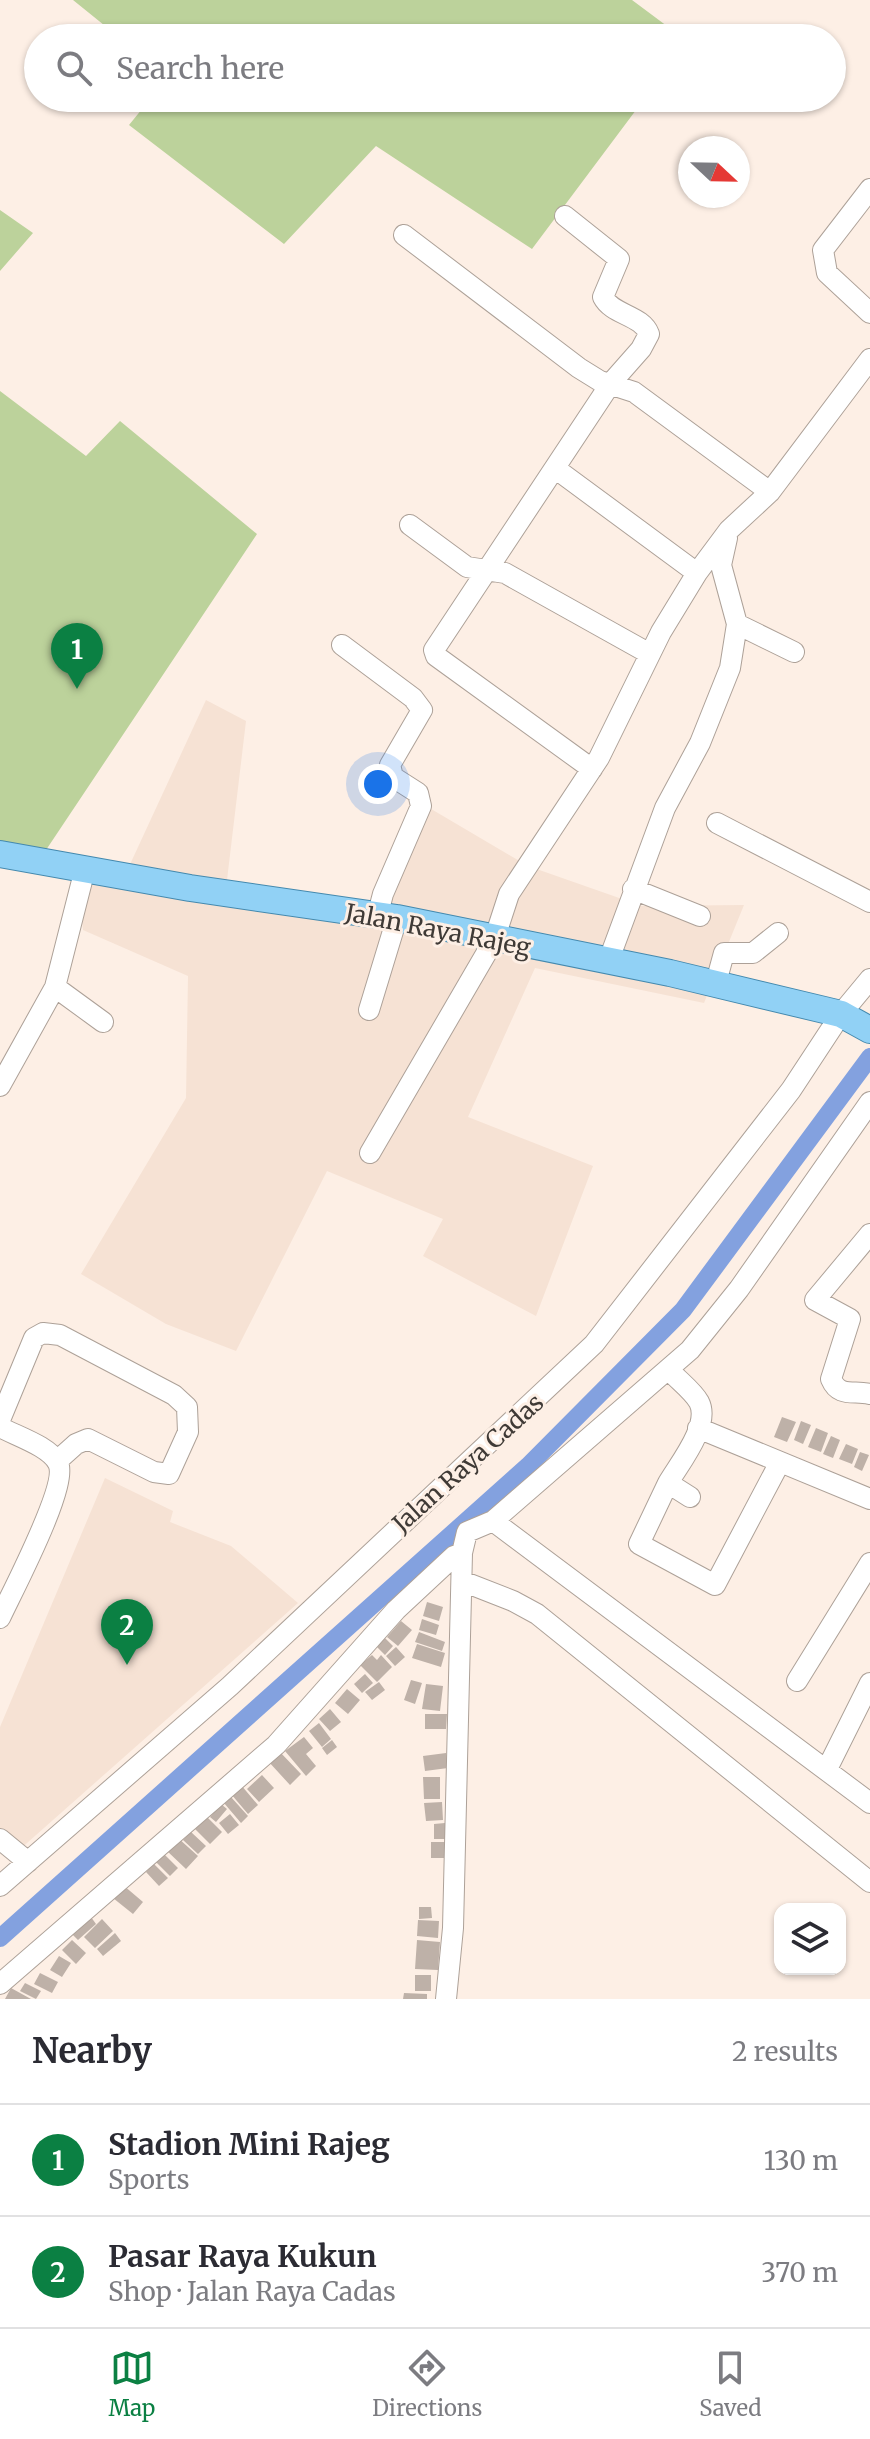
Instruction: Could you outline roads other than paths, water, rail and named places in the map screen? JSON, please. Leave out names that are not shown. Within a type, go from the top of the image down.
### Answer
[{"type":"main road","name":"Jalan Raya Rajeg","points":[[0,854],[387,918],[670,973],[857,1023]]},
{"type":"street","points":[[870,189],[823,250],[827,273],[870,313]]},
{"type":"street","points":[[565,216],[619,259],[617,270],[604,291],[605,303],[649,330],[641,349],[611,383],[435,645],[436,656],[592,769]]},
{"type":"street","points":[[404,235],[579,368],[600,381],[634,392],[770,492]]},
{"type":"street","points":[[370,1153],[494,940],[513,886],[592,769],[650,654],[697,573],[729,530],[770,492],[870,359]]},
{"type":"street","points":[[556,469],[697,573]]},
{"type":"street","points":[[410,525],[467,567],[505,573],[650,654]]},
{"type":"street","points":[[608,962],[665,808],[700,743],[730,668],[737,624],[721,565],[729,530]]},
{"type":"street","points":[[737,624],[794,652]]},
{"type":"street","points":[[342,645],[413,698],[422,710],[390,765],[393,777],[418,793],[421,806],[383,894],[387,918],[369,1010]]},
{"type":"street","points":[[717,823],[870,902]]},
{"type":"street","points":[[0,1086],[55,987],[85,869]]},
{"type":"street","points":[[633,889],[700,916]]},
{"type":"street","points":[[715,986],[724,953],[753,953],[778,933]]},
{"type":"street","name":"Jalan Raya Cadas","points":[[0,1886],[230,1686],[594,1344],[791,1090],[857,1023],[870,979]]},
{"type":"street","points":[[55,987],[103,1022]]},
{"type":"street","points":[[446,1999],[453,1928],[462,1581],[464,1544],[469,1529],[493,1521],[690,1350],[739,1289],[870,1102]]},
{"type":"street","points":[[868,1241],[815,1300],[850,1319],[831,1379],[833,1385],[853,1395],[870,1394]]},
{"type":"street","points":[[0,1420],[34,1338],[48,1332],[164,1389],[187,1407],[188,1432],[169,1474],[154,1472],[88,1439],[76,1444],[57,1461]]},
{"type":"street","points":[[669,1370],[699,1403],[698,1428],[639,1544],[715,1585],[780,1462]]},
{"type":"street","points":[[0,1427],[49,1453],[57,1461],[61,1472],[50,1506],[0,1618]]},
{"type":"street","points":[[698,1428],[870,1499]]},
{"type":"street","points":[[668,1483],[690,1497]]},
{"type":"street","points":[[493,1521],[870,1803]]},
{"type":"street","points":[[0,1984],[276,1745],[396,1610],[464,1544]]},
{"type":"street","points":[[797,1681],[870,1563]]},
{"type":"street","points":[[462,1581],[537,1614],[870,1882]]},
{"type":"street","points":[[827,1769],[870,1683]]},
{"type":"street","points":[[0,1839],[28,1862]]},
{"type":"waterway","points":[[0,1938],[528,1466],[683,1310],[870,1057]]},
{"type":"place","name":"Stadion Mini Rajeg","points":[[77,689]]},
{"type":"place","name":"Pasar Raya Kukun","points":[[127,1665]]}]
